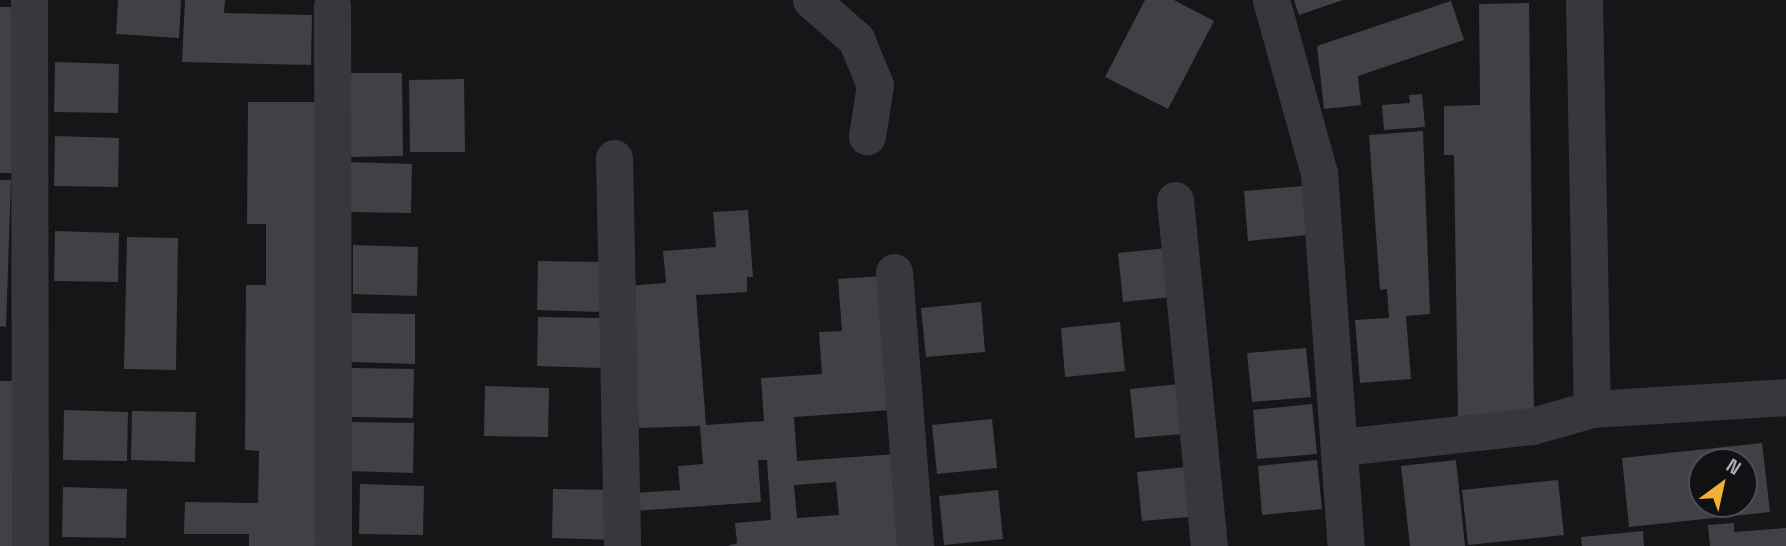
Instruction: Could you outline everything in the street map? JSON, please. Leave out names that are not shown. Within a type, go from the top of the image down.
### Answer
[{"type":"street","points":[[29,0],[30,546]]},
{"type":"street","points":[[811,0],[856,39],[875,85],[867,136]]},
{"type":"street","points":[[1271,0],[1319,173],[1342,447],[1346,546]]},
{"type":"street","points":[[1584,0],[1592,409]]},
{"type":"street","points":[[332,6],[333,546]]},
{"type":"street","points":[[614,159],[622,546]]},
{"type":"street","points":[[1175,200],[1209,546]]},
{"type":"street","points":[[894,272],[915,546]]},
{"type":"street","points":[[1342,447],[1532,426],[1592,409],[1786,397]]},
{"type":"building","points":[[118,0],[181,0],[179,38],[116,34]]},
{"type":"building","points":[[185,0],[225,0],[224,13],[312,15],[311,65],[182,62]]},
{"type":"building","points":[[1145,0],[1174,0],[1214,21],[1168,109],[1105,77]]},
{"type":"building","points":[[1294,0],[1343,0],[1299,15]]},
{"type":"building","points":[[1451,1],[1464,40],[1358,76],[1361,105],[1324,109],[1317,46]]},
{"type":"building","points":[[1529,3],[1534,418],[1458,419],[1454,155],[1444,155],[1444,106],[1480,105],[1479,4]]},
{"type":"building","points":[[0,7],[13,7],[12,173],[0,173]]},
{"type":"building","points":[[55,62],[119,64],[118,113],[54,112]]},
{"type":"building","points":[[347,73],[402,73],[403,156],[348,157]]},
{"type":"building","points":[[464,79],[465,152],[410,152],[409,80]]},
{"type":"building","points":[[1422,94],[1425,127],[1384,130],[1382,105],[1410,103],[1409,95]]},
{"type":"building","points":[[248,102],[318,102],[316,546],[249,546],[249,534],[184,534],[185,502],[258,503],[259,451],[245,450],[246,285],[266,285],[266,224],[247,224]]},
{"type":"building","points":[[1423,131],[1430,314],[1406,316],[1411,379],[1360,383],[1355,320],[1389,318],[1387,289],[1380,290],[1369,135]]},
{"type":"building","points":[[55,136],[119,138],[118,187],[54,186]]},
{"type":"building","points":[[348,162],[412,164],[411,213],[347,212]]},
{"type":"building","points":[[0,180],[11,180],[6,327],[0,326]]},
{"type":"building","points":[[1303,186],[1307,235],[1248,241],[1244,191]]},
{"type":"building","points":[[748,210],[753,277],[747,277],[747,292],[696,295],[706,425],[764,421],[761,378],[822,374],[819,332],[842,331],[838,279],[882,276],[892,410],[794,417],[797,461],[897,454],[904,546],[727,546],[737,543],[735,523],[771,520],[767,460],[758,460],[761,502],[634,511],[633,493],[680,490],[678,466],[703,464],[700,426],[639,428],[628,286],[666,283],[663,251],[716,247],[713,212]],"holes":[[[836,482],[839,515],[797,518],[794,485]]]},
{"type":"building","points":[[55,231],[119,233],[118,282],[54,281]]},
{"type":"building","points":[[127,237],[178,238],[176,370],[124,369]]},
{"type":"building","points":[[353,245],[418,247],[417,296],[353,294]]},
{"type":"building","points":[[1178,247],[1182,296],[1123,302],[1118,253]]},
{"type":"building","points":[[538,261],[603,262],[602,312],[537,310]]},
{"type":"building","points":[[981,302],[985,352],[926,357],[921,308]]},
{"type":"building","points":[[351,313],[415,314],[415,364],[350,362]]},
{"type":"building","points":[[538,317],[602,318],[601,368],[537,366]]},
{"type":"building","points":[[1120,322],[1125,371],[1065,377],[1061,328]]},
{"type":"building","points":[[1306,348],[1311,397],[1252,402],[1247,353]]},
{"type":"building","points":[[350,368],[414,369],[413,418],[349,417]]},
{"type":"building","points":[[0,381],[18,381],[16,546],[0,546]]},
{"type":"building","points":[[1189,383],[1194,433],[1135,438],[1130,389]]},
{"type":"building","points":[[485,386],[549,388],[548,437],[484,436]]},
{"type":"building","points":[[1312,404],[1317,454],[1257,459],[1253,410]]},
{"type":"building","points":[[64,410],[128,412],[127,461],[63,460]]},
{"type":"building","points":[[132,411],[196,412],[195,462],[131,460]]},
{"type":"building","points":[[992,419],[997,468],[937,474],[932,425]]},
{"type":"building","points":[[349,422],[414,423],[413,473],[348,471]]},
{"type":"building","points":[[1762,443],[1770,512],[1758,513],[1758,448],[1715,448]]},
{"type":"building","points":[[1688,451],[1688,518],[1714,518],[1629,527],[1622,458]]},
{"type":"building","points":[[1317,460],[1322,509],[1262,515],[1258,466]]},
{"type":"building","points":[[1456,460],[1465,546],[1410,546],[1401,466]]},
{"type":"building","points":[[1196,466],[1201,516],[1142,521],[1137,472]]},
{"type":"building","points":[[1558,480],[1564,535],[1468,545],[1462,490]]},
{"type":"building","points":[[360,484],[424,486],[423,535],[359,534]]},
{"type":"building","points":[[63,487],[127,489],[126,538],[62,537]]},
{"type":"building","points":[[553,489],[618,490],[616,540],[552,538]]},
{"type":"building","points":[[998,490],[1003,539],[944,545],[939,496]]},
{"type":"building","points":[[1734,523],[1734,532],[1786,528],[1786,546],[1710,546],[1708,525]]},
{"type":"building","points":[[1643,531],[1644,546],[1582,546],[1581,537]]}]
